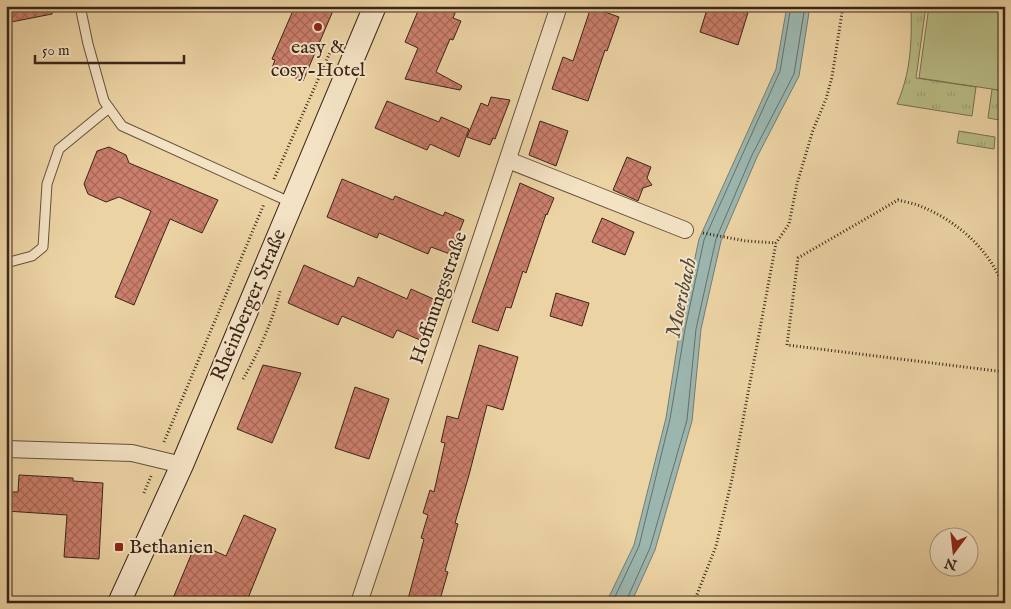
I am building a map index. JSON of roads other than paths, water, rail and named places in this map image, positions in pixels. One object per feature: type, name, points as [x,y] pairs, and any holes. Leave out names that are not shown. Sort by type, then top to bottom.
[{"type":"main road","name":"Rheinberger Straße","points":[[120,603],[182,465],[375,6]]},
{"type":"street","name":"Hoffnungsstraße","points":[[359,603],[559,6]]},
{"type":"street","points":[[508,160],[685,230]]},
{"type":"street","points":[[6,449],[132,453],[182,465]]},
{"type":"lane","points":[[80,6],[88,44],[104,101],[122,126],[292,203]]},
{"type":"lane","points":[[6,263],[32,256],[43,247],[47,184],[59,149],[109,108]]},
{"type":"water","name":"Moersbach","points":[[787,6],[810,6],[799,76],[757,157],[721,241],[701,329],[692,421],[655,550],[631,603],[606,603],[634,545],[666,418],[680,328],[699,239],[776,69]]},
{"type":"place","name":"easy & cosy-Hotel","points":[[318,27]]},
{"type":"place","name":"Bethanien","points":[[119,547]]}]
